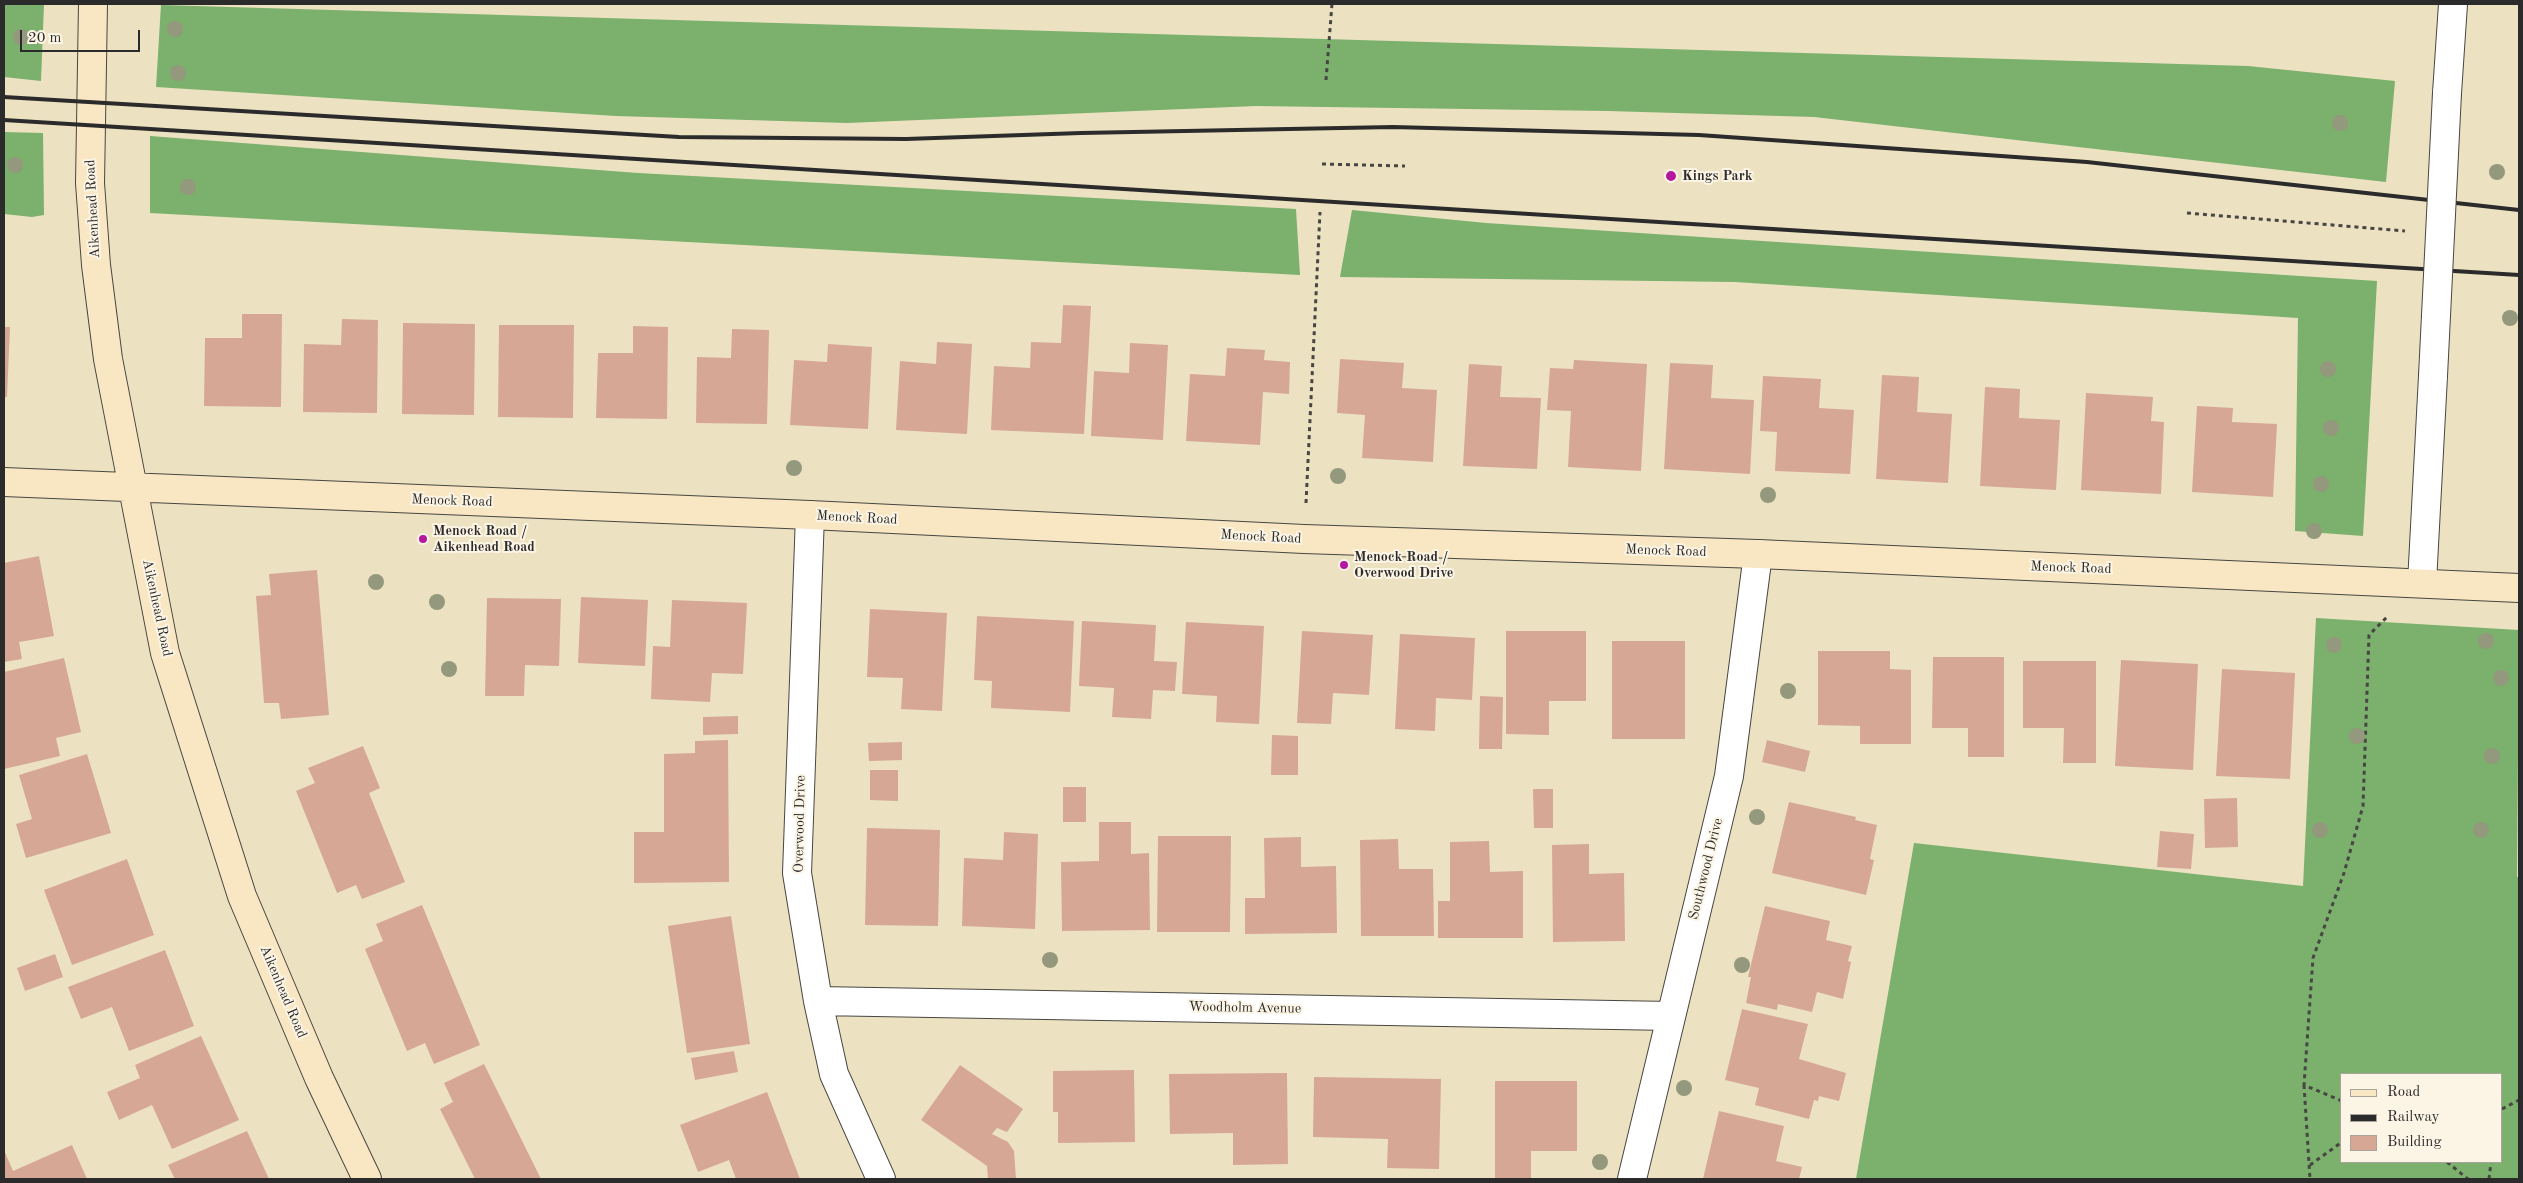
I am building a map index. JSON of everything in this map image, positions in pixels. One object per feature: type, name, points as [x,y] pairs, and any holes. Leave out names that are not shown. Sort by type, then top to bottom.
[{"type":"street","name":"Aikenhead Road","points":[[93,4],[90,183],[96,265],[108,358],[165,653],[242,896],[319,1078],[367,1179]]},
{"type":"street","points":[[2422,583],[2447,93],[2454,4]]},
{"type":"street","name":"Menock Road","points":[[4,482],[810,515],[1304,539],[1758,554],[2519,588]]},
{"type":"street","name":"Overwood Drive","points":[[810,515],[797,873],[818,1001],[834,1074],[881,1179]]},
{"type":"street","name":"Southwood Drive","points":[[1632,1179],[1729,776],[1758,554]]},
{"type":"street","name":"Woodholm Avenue","points":[[818,1001],[1670,1016]]},
{"type":"path","points":[[1326,80],[1332,4]]},
{"type":"path","points":[[1322,164],[1404,166]]},
{"type":"path","points":[[1304,539],[1320,212]]},
{"type":"path","points":[[2187,213],[2441,234]]},
{"type":"path","points":[[2310,1179],[2304,1085],[2313,958],[2344,873],[2363,806],[2369,635],[2422,583]]},
{"type":"path","points":[[2304,1085],[2340,1100]]},
{"type":"path","points":[[2503,1108],[2519,1100]]},
{"type":"path","points":[[2309,1165],[2340,1143]]},
{"type":"path","points":[[2448,1163],[2468,1179]]},
{"type":"path","points":[[2489,1179],[2491,1163]]},
{"type":"green space","points":[[4,4],[44,4],[41,81],[4,77]]},
{"type":"green space","points":[[161,5],[2248,66],[2395,81],[2386,182],[1814,117],[1608,111],[1256,106],[847,123],[616,116],[156,87]]},
{"type":"green space","points":[[4,132],[43,133],[44,215],[32,217],[4,214]]},
{"type":"green space","points":[[150,136],[638,173],[1296,209],[1300,275],[150,213]]},
{"type":"green space","points":[[1352,210],[1486,223],[2377,281],[2363,536],[2295,531],[2298,318],[1735,282],[1340,277]]},
{"type":"green space","points":[[2316,618],[2519,630],[2517,877],[2519,877],[2519,1179],[1856,1179],[1914,843],[2303,886]]},
{"type":"building","points":[[1063,305],[1091,306],[1084,434],[991,430],[994,366],[1030,368],[1031,342],[1061,343]]},
{"type":"building","points":[[242,314],[282,314],[281,407],[204,406],[205,338],[242,338]]},
{"type":"building","points":[[342,319],[378,320],[377,413],[303,412],[304,344],[341,345]]},
{"type":"building","points":[[403,323],[475,324],[474,415],[402,414]]},
{"type":"building","points":[[499,325],[574,325],[573,418],[498,417]]},
{"type":"building","points":[[633,326],[668,327],[667,419],[596,418],[598,353],[633,353]]},
{"type":"building","points":[[4,327],[10,327],[7,397],[4,397]]},
{"type":"building","points":[[732,329],[769,330],[767,424],[696,423],[697,357],[731,358]]},
{"type":"building","points":[[937,342],[972,344],[967,434],[896,430],[900,361],[936,364]]},
{"type":"building","points":[[1130,343],[1168,345],[1163,440],[1091,436],[1094,371],[1129,373]]},
{"type":"building","points":[[828,344],[872,347],[868,429],[790,425],[794,360],[827,362]]},
{"type":"building","points":[[1227,348],[1265,350],[1264,360],[1290,362],[1289,394],[1263,392],[1260,445],[1186,441],[1190,374],[1225,376]]},
{"type":"building","points":[[1340,359],[1404,363],[1402,388],[1437,390],[1433,462],[1362,458],[1365,415],[1337,413]]},
{"type":"building","points":[[1574,360],[1647,364],[1641,471],[1568,467],[1571,411],[1547,410],[1550,368],[1573,369]]},
{"type":"building","points":[[1670,363],[1713,365],[1711,398],[1754,400],[1750,474],[1664,469]]},
{"type":"building","points":[[1469,364],[1502,366],[1500,397],[1541,398],[1537,469],[1463,466]]},
{"type":"building","points":[[1882,375],[1919,377],[1917,412],[1952,414],[1948,483],[1876,479]]},
{"type":"building","points":[[1763,376],[1821,379],[1819,408],[1854,410],[1850,474],[1775,471],[1777,432],[1760,431]]},
{"type":"building","points":[[1985,387],[2020,389],[2019,418],[2060,420],[2056,490],[1980,486]]},
{"type":"building","points":[[2086,393],[2153,397],[2151,421],[2164,422],[2161,494],[2081,490]]},
{"type":"building","points":[[2197,406],[2233,408],[2232,422],[2277,424],[2273,497],[2192,492]]},
{"type":"building","points":[[39,556],[54,636],[19,642],[22,659],[4,662],[4,563]]},
{"type":"building","points":[[317,570],[329,715],[281,719],[279,703],[264,703],[256,596],[271,595],[269,574]]},
{"type":"building","points":[[581,597],[648,600],[645,666],[578,663]]},
{"type":"building","points":[[487,598],[561,599],[559,666],[525,665],[524,696],[485,696]]},
{"type":"building","points":[[672,600],[747,603],[743,674],[712,673],[710,702],[651,699],[653,646],[670,647]]},
{"type":"building","points":[[870,609],[947,613],[942,711],[901,709],[903,678],[867,677]]},
{"type":"building","points":[[977,616],[1074,621],[1070,712],[991,708],[992,681],[974,680]]},
{"type":"building","points":[[1082,621],[1156,625],[1154,661],[1177,662],[1175,691],[1153,690],[1151,719],[1112,717],[1114,688],[1079,686]]},
{"type":"building","points":[[1186,622],[1264,626],[1259,724],[1216,722],[1217,696],[1182,694]]},
{"type":"building","points":[[1302,631],[1373,635],[1369,695],[1333,693],[1331,724],[1297,723]]},
{"type":"building","points":[[1506,631],[1586,631],[1586,701],[1549,701],[1549,735],[1506,734]]},
{"type":"building","points":[[1400,634],[1475,638],[1472,700],[1436,698],[1435,731],[1395,729]]},
{"type":"building","points":[[1612,641],[1685,641],[1685,739],[1612,739]]},
{"type":"building","points":[[1818,651],[1890,651],[1890,669],[1911,670],[1911,744],[1860,744],[1860,726],[1818,725]]},
{"type":"building","points":[[1933,657],[2004,657],[2004,757],[1968,757],[1968,728],[1932,728]]},
{"type":"building","points":[[64,658],[81,732],[56,738],[60,756],[4,769],[4,672]]},
{"type":"building","points":[[2121,660],[2198,664],[2193,770],[2115,766]]},
{"type":"building","points":[[2023,661],[2096,661],[2096,763],[2063,763],[2064,728],[2023,728]]},
{"type":"building","points":[[2222,669],[2295,673],[2290,779],[2216,776]]},
{"type":"building","points":[[1480,696],[1503,697],[1502,749],[1479,749]]},
{"type":"building","points":[[738,716],[738,734],[703,735],[703,717]]},
{"type":"building","points":[[1272,735],[1298,736],[1298,775],[1271,775]]},
{"type":"building","points":[[728,740],[729,882],[634,883],[634,832],[664,832],[664,754],[695,753],[695,741]]},
{"type":"building","points":[[1767,740],[1810,751],[1805,772],[1762,762]]},
{"type":"building","points":[[902,742],[902,760],[869,761],[868,743]]},
{"type":"building","points":[[363,746],[380,788],[369,793],[405,882],[362,899],[356,885],[337,893],[296,791],[315,783],[308,768]]},
{"type":"building","points":[[87,754],[111,833],[26,858],[16,824],[32,819],[19,775]]},
{"type":"building","points":[[870,770],[898,770],[898,801],[870,800]]},
{"type":"building","points":[[1063,787],[1086,787],[1086,822],[1063,822]]},
{"type":"building","points":[[1533,789],[1553,789],[1553,828],[1534,828]]},
{"type":"building","points":[[2237,798],[2238,847],[2205,848],[2204,799]]},
{"type":"building","points":[[1789,802],[1856,817],[1855,820],[1877,825],[1870,859],[1874,860],[1866,895],[1772,873]]},
{"type":"building","points":[[1099,822],[1131,822],[1131,854],[1149,853],[1150,930],[1062,931],[1061,862],[1099,861]]},
{"type":"building","points":[[867,828],[940,830],[938,926],[865,925]]},
{"type":"building","points":[[2160,831],[2194,834],[2191,869],[2157,867]]},
{"type":"building","points":[[1004,832],[1038,834],[1035,929],[962,926],[964,858],[1003,860]]},
{"type":"building","points":[[1158,836],[1231,836],[1230,932],[1157,932]]},
{"type":"building","points":[[1301,837],[1301,867],[1336,866],[1337,933],[1245,934],[1245,898],[1265,898],[1264,838]]},
{"type":"building","points":[[1398,839],[1399,869],[1433,869],[1434,936],[1361,936],[1360,840]]},
{"type":"building","points":[[1489,841],[1490,872],[1523,871],[1523,938],[1438,938],[1438,901],[1450,901],[1450,842]]},
{"type":"building","points":[[1589,844],[1589,874],[1624,873],[1625,941],[1553,942],[1552,845]]},
{"type":"building","points":[[127,859],[154,935],[72,965],[44,890]]},
{"type":"building","points":[[422,905],[480,1045],[434,1064],[425,1043],[407,1051],[365,949],[383,941],[376,924]]},
{"type":"building","points":[[1765,906],[1830,921],[1826,940],[1852,946],[1848,961],[1851,962],[1843,999],[1817,992],[1812,1012],[1778,1004],[1777,1010],[1746,1003],[1751,977],[1748,977]]},
{"type":"building","points":[[731,916],[750,1044],[687,1053],[668,926]]},
{"type":"building","points":[[165,950],[194,1026],[129,1051],[112,1007],[81,1019],[68,987]]},
{"type":"building","points":[[55,954],[63,977],[25,991],[17,968]]},
{"type":"building","points":[[1742,1009],[1808,1024],[1799,1059],[1846,1073],[1839,1101],[1819,1096],[1818,1101],[1814,1100],[1809,1119],[1755,1105],[1759,1088],[1725,1080]]},
{"type":"building","points":[[201,1036],[239,1120],[172,1149],[152,1105],[119,1120],[107,1092],[140,1078],[135,1065]]},
{"type":"building","points":[[734,1051],[738,1072],[695,1080],[691,1058]]},
{"type":"building","points":[[484,1064],[541,1179],[475,1179],[440,1109],[453,1102],[444,1083]]},
{"type":"building","points":[[960,1065],[1023,1109],[1007,1132],[997,1128],[992,1134],[1008,1142],[1014,1151],[1016,1179],[988,1179],[987,1166],[921,1120]]},
{"type":"building","points":[[1134,1070],[1135,1142],[1058,1143],[1058,1112],[1053,1112],[1053,1071]]},
{"type":"building","points":[[1287,1073],[1288,1164],[1233,1165],[1233,1133],[1170,1134],[1169,1074]]},
{"type":"building","points":[[1314,1077],[1441,1079],[1439,1169],[1387,1168],[1388,1139],[1313,1137]]},
{"type":"building","points":[[1495,1081],[1577,1081],[1577,1151],[1531,1151],[1531,1179],[1495,1179]]},
{"type":"building","points":[[767,1092],[800,1179],[736,1179],[729,1160],[698,1172],[680,1125]]},
{"type":"building","points":[[1719,1111],[1784,1126],[1776,1161],[1802,1167],[1799,1179],[1703,1179]]},
{"type":"building","points":[[247,1131],[269,1179],[175,1179],[168,1165]]},
{"type":"building","points":[[72,1145],[87,1179],[4,1179],[4,1150],[13,1171]]},
{"type":"railway","points":[[4,97],[679,137],[906,139],[1081,133],[1393,127],[1699,135],[2087,162],[2519,210]]},
{"type":"railway","points":[[4,120],[2519,275]]},
{"type":"place","name":"Kings Park","points":[[1671,176]]},
{"type":"place","name":"Menock Road / Aikenhead Road","points":[[423,539]]},
{"type":"place","name":"Menock Road / Overwood Drive","points":[[1344,565]]}]
